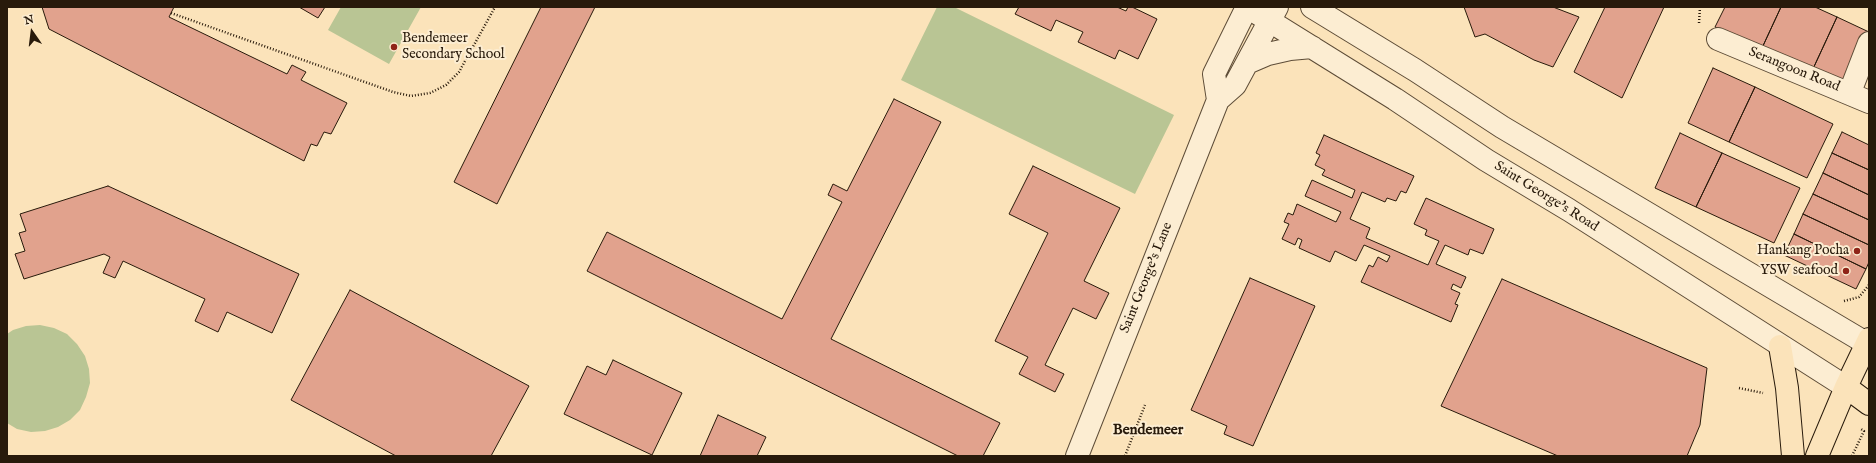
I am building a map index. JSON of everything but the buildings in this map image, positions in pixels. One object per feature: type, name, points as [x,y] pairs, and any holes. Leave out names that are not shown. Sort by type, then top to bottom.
[{"type":"main road","points":[[1817,456],[1846,387],[1868,341]]},
{"type":"main road","points":[[1780,346],[1787,388],[1794,456]]},
{"type":"main road","points":[[1846,387],[1869,404]]},
{"type":"street","points":[[1218,100],[1214,74],[1247,7]]},
{"type":"street","name":"Saint George's Road","points":[[1247,7],[1273,14],[1312,48],[1395,99],[1486,160],[1569,210],[1846,387]]},
{"type":"street","points":[[1312,7],[1415,70],[1502,127],[1868,341]]},
{"type":"street","name":"Saint George's Lane","points":[[1077,456],[1218,100],[1235,85],[1273,14]]},
{"type":"street","name":"Serangoon Road","points":[[1718,39],[1850,92],[1869,102]]},
{"type":"street","points":[[1850,92],[1869,43]]},
{"type":"street","points":[[1247,63],[1268,54],[1290,49],[1312,48]]},
{"type":"path","points":[[171,13],[393,92],[411,96],[430,93],[446,85],[458,72],[495,7]]},
{"type":"path","points":[[1838,302],[1859,297],[1869,285]]},
{"type":"path","points":[[1739,388],[1762,393]]},
{"type":"path","points":[[1125,456],[1145,405]]},
{"type":"path","points":[[1852,456],[1864,431]]},
{"type":"green space","points":[[341,7],[421,7],[389,64],[328,30]]},
{"type":"green space","points":[[937,7],[954,7],[1174,115],[1135,194],[901,80]]},
{"type":"green space","points":[[40,325],[54,328],[67,334],[77,344],[85,356],[89,369],[90,383],[80,410],[70,420],[58,427],[45,431],[31,432],[17,429],[7,423],[7,334],[13,330],[26,326]]},
{"type":"place","name":"Bendemeer Secondary School","points":[[394,47]]},
{"type":"place","name":"Hankang Pocha","points":[[1857,251]]},
{"type":"place","name":"YSW seafood","points":[[1846,271]]},
{"type":"district","name":"Bendemeer","points":[[1148,431]]}]
